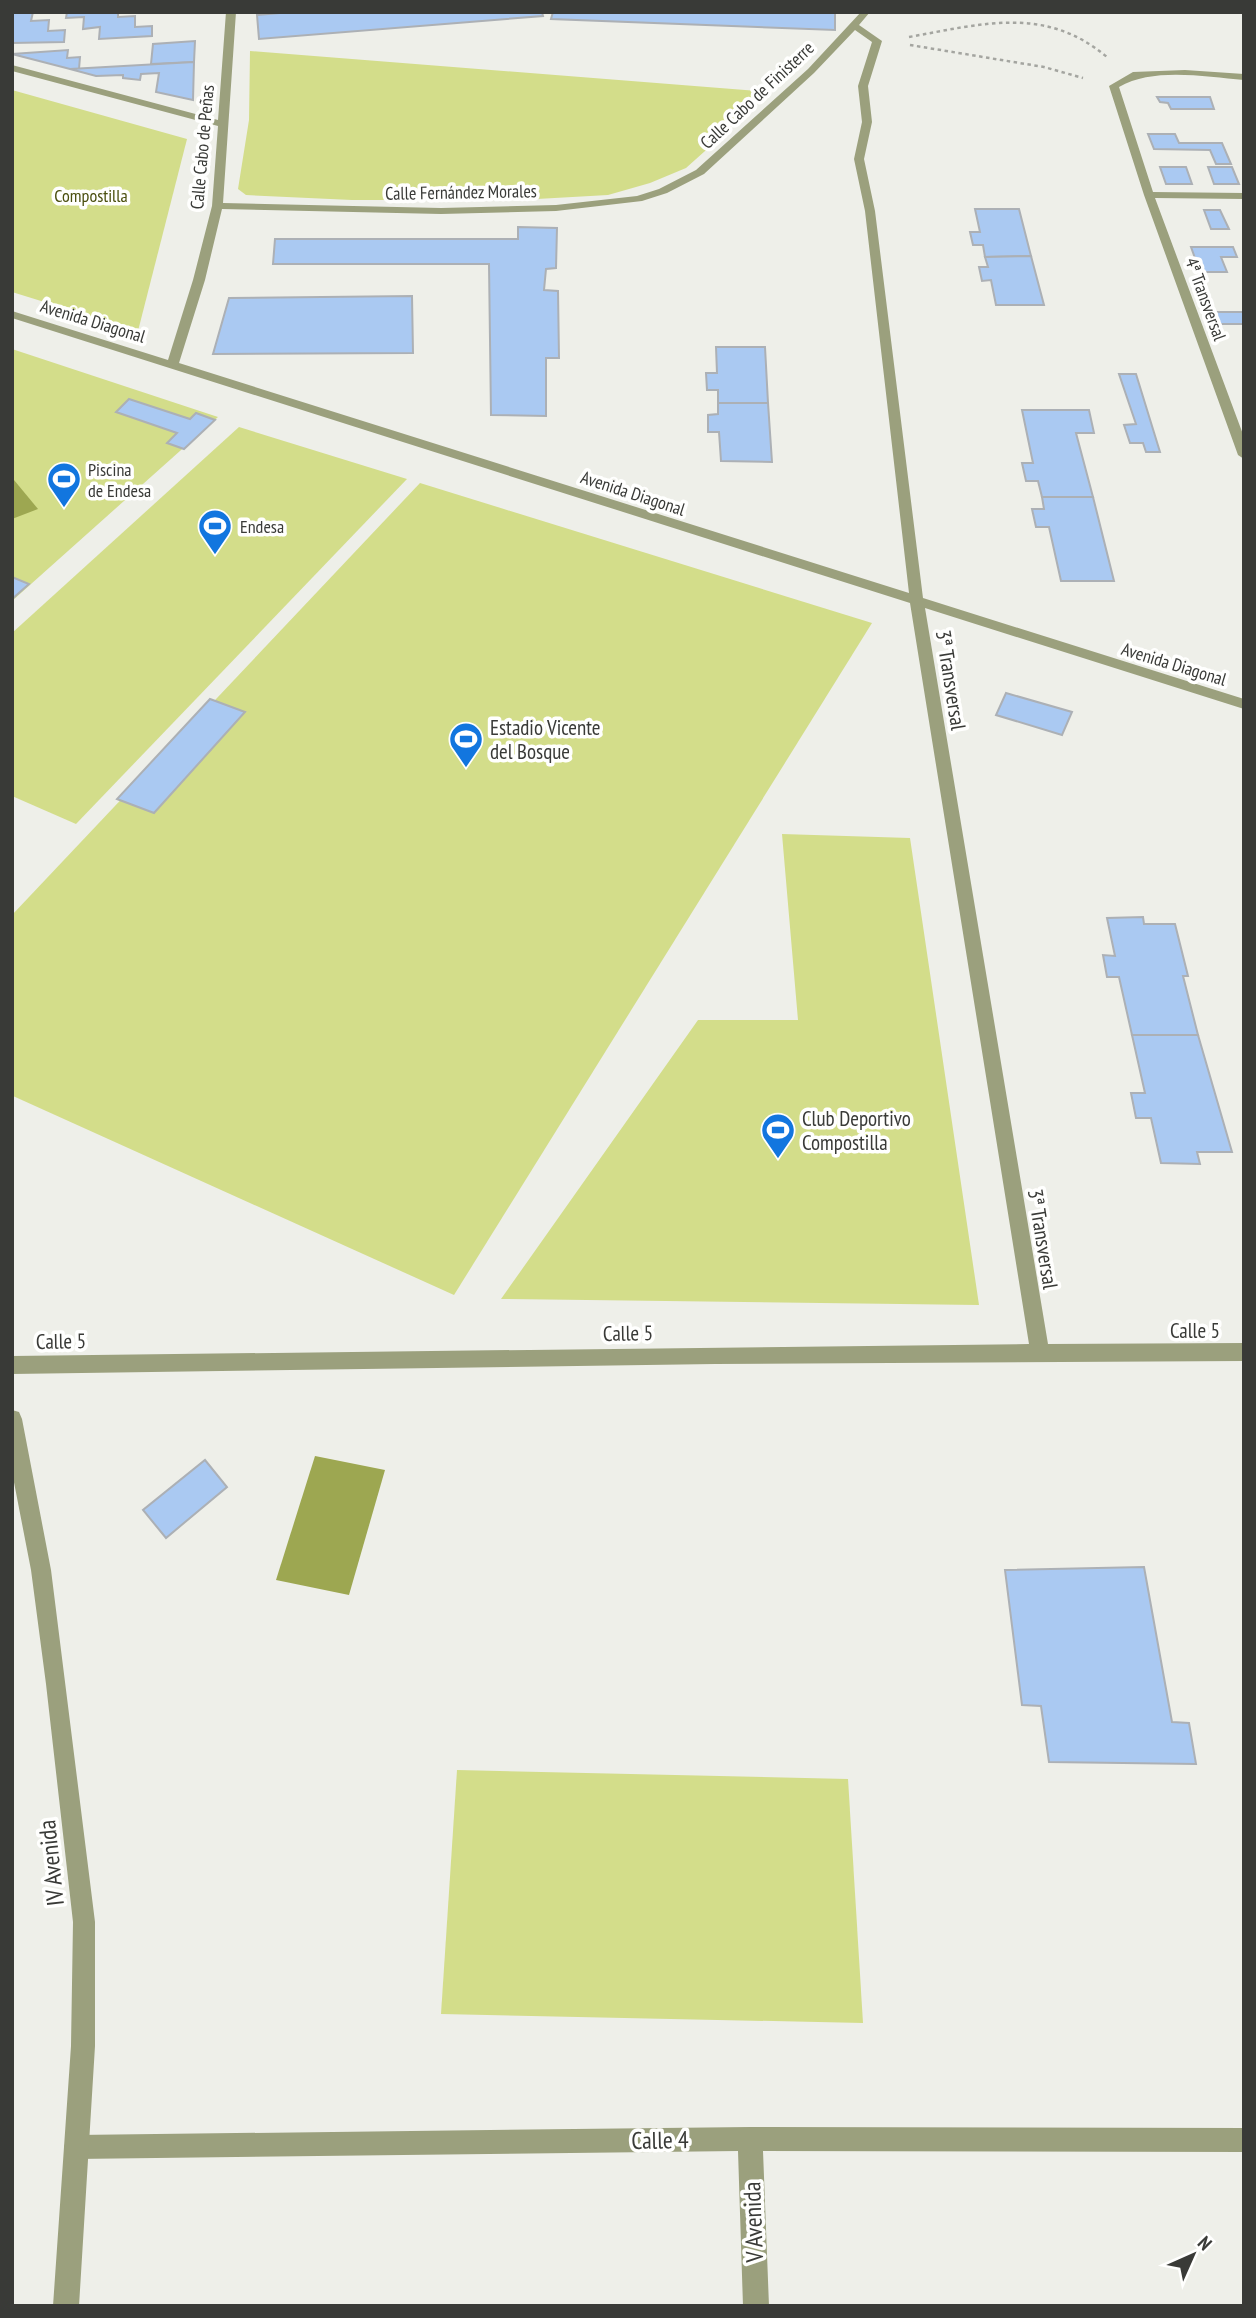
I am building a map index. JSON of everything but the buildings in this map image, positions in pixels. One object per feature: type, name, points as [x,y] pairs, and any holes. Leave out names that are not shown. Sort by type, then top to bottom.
[{"type":"street","name":"Calle Cabo de Peñas","points":[[173,363],[187,309],[199,280],[217,206],[231,12]]},
{"type":"street","name":"Calle Cabo de Finisterre","points":[[700,172],[811,71],[866,12]]},
{"type":"street","points":[[854,25],[875,38]]},
{"type":"street","name":"3ª Transversal","points":[[875,38],[863,86],[867,122],[859,159],[870,211],[917,602],[1040,1353]]},
{"type":"street","points":[[12,68],[223,124]]},
{"type":"street","points":[[1120,83],[1133,75],[1185,73],[1244,77]]},
{"type":"street","name":"4ª Transversal","points":[[1120,83],[1149,195],[1243,448]]},
{"type":"street","name":"Calle Fernández Morales","points":[[217,206],[441,211],[583,206],[638,199],[663,191],[700,172]]},
{"type":"street","points":[[1149,195],[1244,196]]},
{"type":"street","name":"Avenida Diagonal","points":[[12,314],[1244,704]]},
{"type":"street","name":"Calle 5","points":[[12,1365],[1244,1352]]},
{"type":"street","name":"IV Avenida","points":[[12,1419],[43,1582],[84,1922],[83,2046],[66,2306]]},
{"type":"street","name":"Calle 4","points":[[76,2147],[750,2138],[1244,2140]]},
{"type":"street","name":"V Avenida","points":[[750,2138],[756,2306]]},
{"type":"path","points":[[875,38],[903,38],[981,26],[1035,23],[1057,27],[1080,36],[1104,54],[1120,83]]},
{"type":"path","points":[[875,38],[1120,83]]},
{"type":"green space","points":[[250,51],[771,92],[686,168],[650,183],[608,195],[519,200],[352,200],[246,195],[238,189],[249,120]]},
{"type":"green space","name":"Compostilla","points":[[12,90],[187,139],[138,331],[12,292]]},
{"type":"green space","name":"Piscina de Endesa","points":[[12,349],[218,417],[12,601]]},
{"type":"green space","name":"Endesa","points":[[239,427],[407,479],[76,824],[12,796],[12,633]]},
{"type":"green space","name":"Estadio Vicente del Bosque","points":[[420,483],[872,623],[454,1295],[13,1096],[12,915]]},
{"type":"green space","name":"Club Deportivo Compostilla","points":[[782,834],[910,838],[979,1305],[501,1299],[698,1020],[798,1020]]},
{"type":"green space","points":[[457,1770],[848,1779],[863,2023],[441,2014]]},
{"type":"shaded area","points":[[14,480],[38,509],[12,519],[12,481]]},
{"type":"shaded area","points":[[315,1456],[385,1470],[349,1595],[276,1580]]},
{"type":"place","name":"Piscina de Endesa","points":[[64,509]]},
{"type":"place","name":"Endesa","points":[[215,556]]},
{"type":"place","name":"Estadio Vicente del Bosque","points":[[466,769]]},
{"type":"place","name":"Club Deportivo Compostilla","points":[[778,1160]]}]
